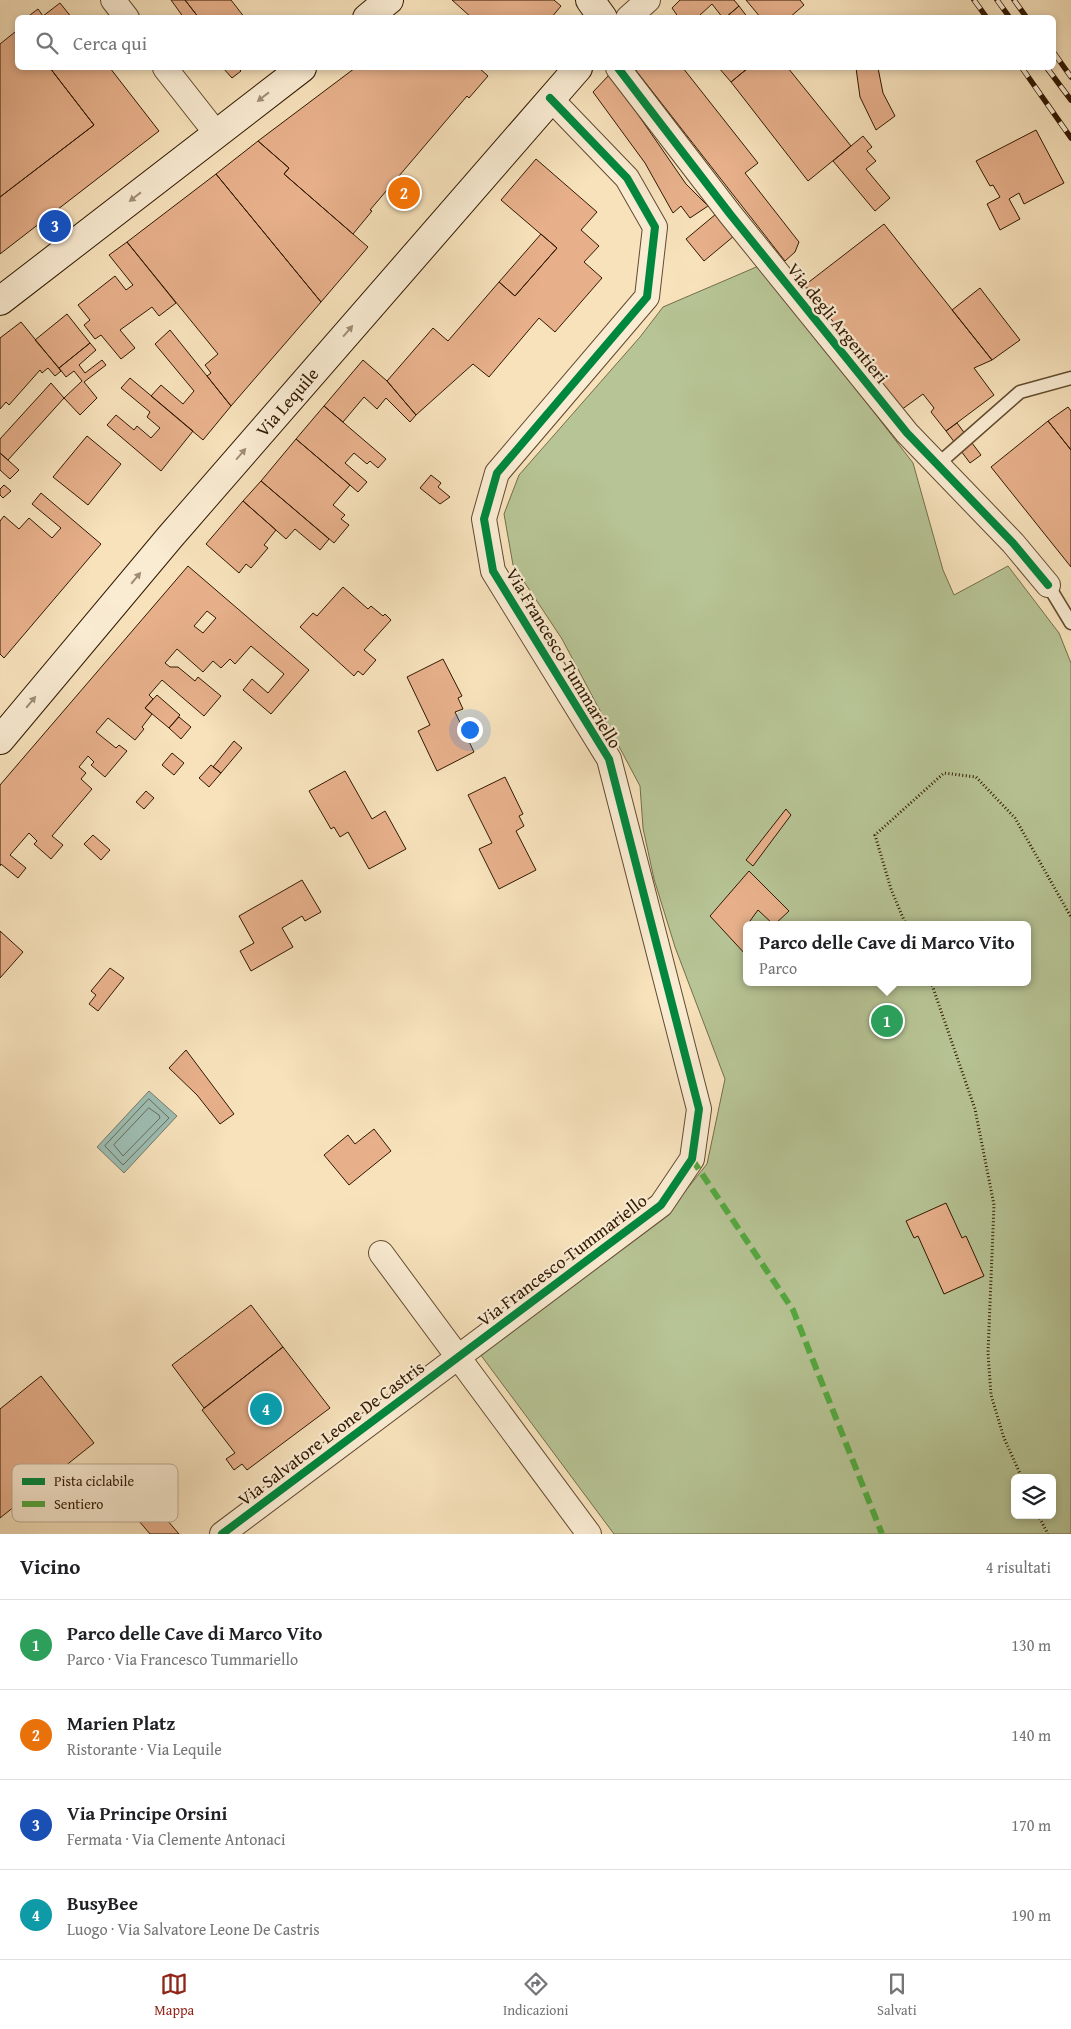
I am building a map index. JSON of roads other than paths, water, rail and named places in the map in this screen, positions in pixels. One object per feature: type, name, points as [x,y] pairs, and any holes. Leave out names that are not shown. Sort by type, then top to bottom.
[{"type":"main road","points":[[590,0],[601,15]]},
{"type":"main road","points":[[0,300],[299,70]]},
{"type":"main road","name":"Via Lequile","points":[[0,740],[170,537],[576,70]]},
{"type":"street","points":[[113,0],[124,15]]},
{"type":"street","points":[[631,15],[648,0]]},
{"type":"street","points":[[167,70],[216,133]]},
{"type":"street","name":"Via degli Argentieri","points":[[620,70],[754,244],[907,433],[1013,543],[1048,585]]},
{"type":"street","name":"Via Francesco Tummariello","points":[[458,1356],[661,1205],[692,1159],[699,1108],[609,760],[493,571],[484,519],[497,473],[647,296],[655,227],[627,178],[550,98]]},
{"type":"street","points":[[381,1253],[589,1534]]},
{"type":"street","name":"Via Salvatore Leone De Castris","points":[[222,1534],[458,1356]]},
{"type":"lane","points":[[937,464],[1020,392],[1071,378]]},
{"type":"lane","points":[[1048,585],[1071,622]]},
{"type":"water","points":[[149,1091],[177,1116],[124,1173],[97,1147]]},
{"type":"railway","points":[[974,0],[985,15]]},
{"type":"railway","points":[[997,0],[1008,15]]},
{"type":"railway","points":[[1014,0],[1025,15]]},
{"type":"railway","points":[[1056,56],[1071,77]]},
{"type":"railway","points":[[1023,70],[1071,138]]},
{"type":"railway","points":[[1048,70],[1071,100]]},
{"type":"place","name":"Marien Platz","points":[[404,193]]},
{"type":"place","name":"Via Principe Orsini","points":[[55,226]]},
{"type":"place","name":"Parco delle Cave di Marco Vito","points":[[887,1021]]},
{"type":"place","name":"BusyBee","points":[[266,1409]]}]
